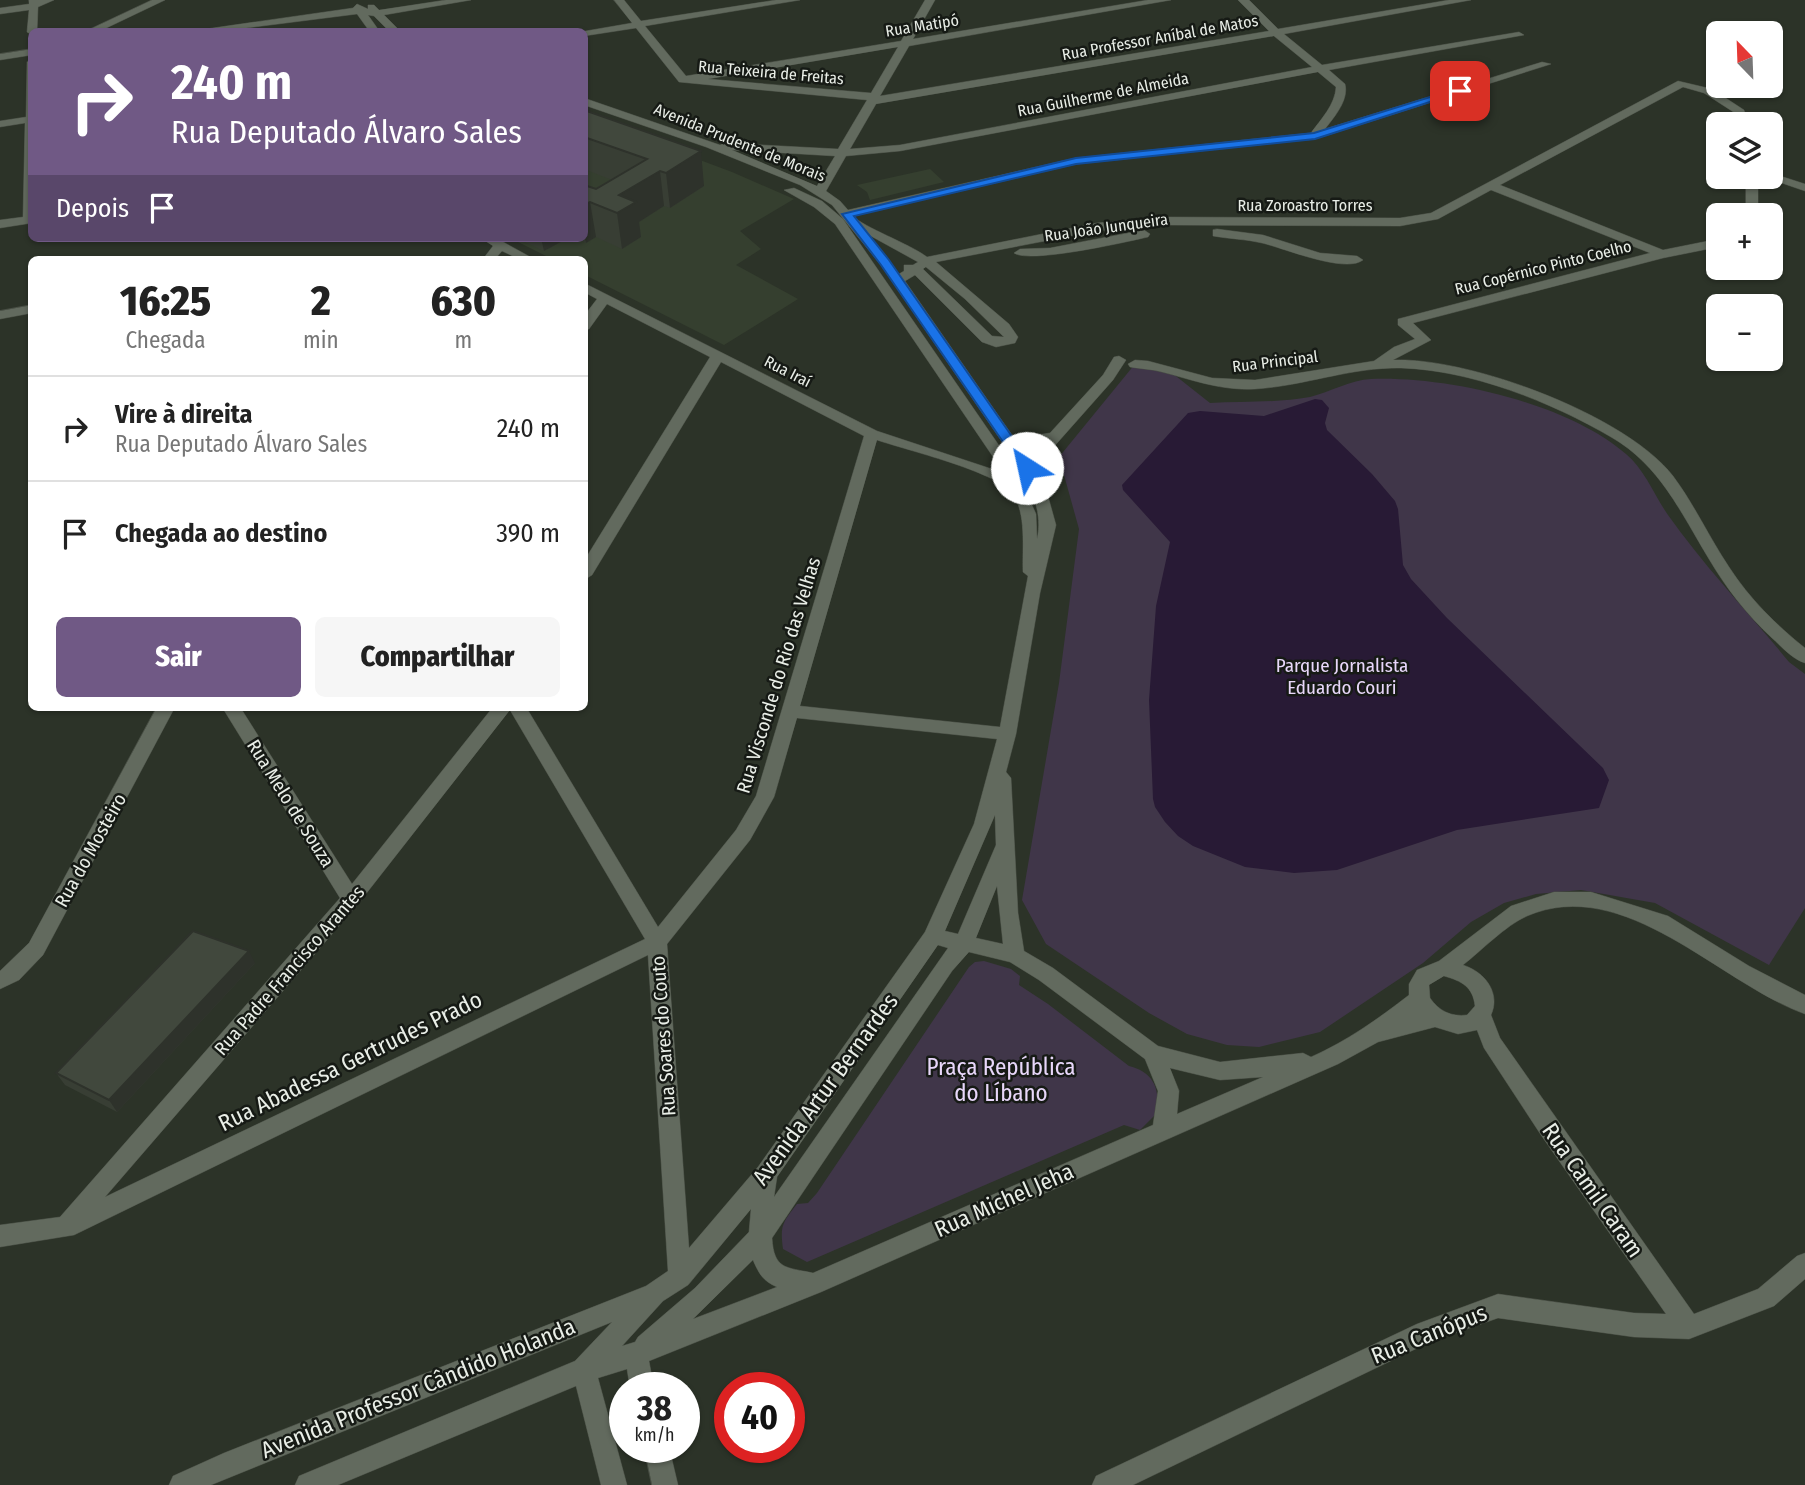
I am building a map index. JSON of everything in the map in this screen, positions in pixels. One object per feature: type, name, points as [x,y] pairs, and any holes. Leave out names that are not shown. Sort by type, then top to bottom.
[{"type":"street","points":[[0,11],[49,0]]},
{"type":"street","points":[[97,28],[143,4],[160,0]]},
{"type":"street","points":[[219,28],[335,12],[357,6],[466,0]]},
{"type":"street","name":"Rua Teixeira de Freitas","points":[[619,0],[683,80],[873,99]]},
{"type":"street","points":[[588,32],[795,0]]},
{"type":"street","points":[[820,191],[930,0]]},
{"type":"street","name":"Rua Matipó","points":[[683,80],[1166,0]]},
{"type":"street","points":[[1243,0],[1277,33],[1341,86],[1342,92],[1315,136]]},
{"type":"street","name":"Rua Professor Aníbal de Matos","points":[[873,99],[1466,0]]},
{"type":"street","points":[[32,28],[34,3]]},
{"type":"street","points":[[357,6],[372,28]]},
{"type":"street","points":[[373,6],[392,28]]},
{"type":"street","name":"Rua Guilherme de Almeida","points":[[689,149],[710,145],[842,153],[900,148],[1319,69],[1520,35]]},
{"type":"street","points":[[0,57],[28,53]]},
{"type":"street","points":[[847,214],[1076,161],[1315,136],[1546,64]]},
{"type":"street","name":"Rua Zoroastro Torres","points":[[929,260],[1097,227],[1162,221],[1400,222],[1434,216],[1625,115],[1676,85],[1689,84],[1708,91],[1740,112]]},
{"type":"street","name":"Avenida Prudente de Morais","points":[[588,103],[710,145],[820,191],[857,226],[929,260],[1004,327],[983,336],[917,270]]},
{"type":"street","name":"Avenida Prudente de Morais","points":[[588,114],[689,149],[818,204],[839,222],[859,250]]},
{"type":"street","points":[[0,124],[28,119]]},
{"type":"street","points":[[1783,180],[1805,188]]},
{"type":"street","points":[[1492,186],[1662,254]]},
{"type":"street","points":[[0,224],[28,219]]},
{"type":"street","name":"Avenida Artur Bernardes","points":[[857,226],[885,262],[1004,448],[1028,514],[1032,593]]},
{"type":"street","name":"Rua João Junqueira","points":[[982,251],[997,254],[1050,252],[1162,232],[1216,233],[1263,239],[1319,257],[1357,260]]},
{"type":"street","points":[[494,242],[522,256]]},
{"type":"street","points":[[491,256],[500,245]]},
{"type":"street","name":"Rua Copérnico Pinto Coelho","points":[[1377,365],[1399,350],[1423,340],[1403,322],[1662,254],[1706,245]]},
{"type":"street","points":[[859,250],[885,262],[917,270]]},
{"type":"street","name":"Avenida Artur Bernardes","points":[[584,1370],[655,1293],[680,1277],[766,1174],[933,936],[983,824],[1001,765],[1032,593],[1048,525],[1039,489],[1027,468],[1004,448],[859,250]]},
{"type":"street","points":[[885,262],[902,259],[915,252]]},
{"type":"street","points":[[897,281],[929,260]]},
{"type":"street","name":"Rua Iraí","points":[[588,289],[873,434],[1005,479],[1023,497]]},
{"type":"street","points":[[588,321],[605,298]]},
{"type":"street","points":[[0,314],[28,310]]},
{"type":"street","points":[[588,568],[718,355]]},
{"type":"street","name":"Rua Principal","points":[[1052,437],[1108,377],[1130,362],[1154,365],[1237,386],[1377,365]]},
{"type":"street","points":[[1377,365],[1415,365],[1485,376],[1611,430],[1656,465],[1739,591],[1764,621],[1805,657]]},
{"type":"street","name":"Rua Visconde do Rio das Velhas","points":[[657,942],[743,835],[765,797],[873,434]]},
{"type":"street","points":[[981,469],[1004,448],[1052,437]]},
{"type":"street","points":[[1027,468],[1052,437]]},
{"type":"street","points":[[981,469],[1011,473],[1039,489]]},
{"type":"street","name":"Rua do Mosteiro","points":[[0,981],[12,974],[36,949],[164,711]]},
{"type":"street","name":"Rua Melo de Souza","points":[[234,711],[351,899]]},
{"type":"street","name":"Rua Padre Francisco Arantes","points":[[66,1227],[351,899],[500,711]]},
{"type":"street","name":"Rua Soares do Couto","points":[[519,711],[657,942],[680,1277]]},
{"type":"street","points":[[791,711],[1007,734]]},
{"type":"street","name":"Avenida Artur Bernardes","points":[[636,1354],[703,1296],[761,1237],[945,965],[963,945],[1006,844],[1001,765]]},
{"type":"street","points":[[1006,844],[1008,913],[1015,955]]},
{"type":"street","points":[[1444,968],[1466,973],[1482,986],[1486,994],[1486,1011],[1475,1021],[1457,1025],[1436,1018],[1425,1009],[1419,999],[1419,981],[1425,974],[1444,968],[1483,940],[1499,924],[1527,908],[1554,900],[1591,900],[1661,922],[1742,972],[1805,1005]]},
{"type":"street","points":[[933,936],[1015,955],[1046,974],[1152,1053],[1220,1071],[1267,1068],[1331,1058]]},
{"type":"street","points":[[1466,973],[1483,940]]},
{"type":"street","name":"Rua Abadessa Gertrudes Prado","points":[[0,1237],[66,1227],[657,942]]},
{"type":"street","name":"Rua Michel Jeha","points":[[636,1354],[813,1284],[1331,1058],[1369,1037],[1419,999]]},
{"type":"street","name":"Rua Michel Jeha","points":[[1369,1037],[1436,1018]]},
{"type":"street","name":"Rua Camil Caram","points":[[1475,1021],[1689,1327]]},
{"type":"street","points":[[1152,1053],[1169,1088],[1171,1101],[1162,1131]]},
{"type":"street","points":[[766,1174],[761,1237],[765,1265],[775,1275],[813,1284]]},
{"type":"street","name":"Rua Canópus","points":[[1105,1485],[1425,1332],[1498,1306],[1634,1325],[1689,1327],[1766,1298],[1805,1264]]},
{"type":"street","name":"Avenida Professor Cândido Holanda","points":[[182,1485],[233,1462],[655,1293]]},
{"type":"street","points":[[307,1485],[584,1370],[636,1354],[639,1372]]},
{"type":"street","points":[[584,1370],[614,1485]]},
{"type":"street","points":[[660,1463],[665,1485]]},
{"type":"shaded area","points":[[588,118],[732,172],[794,199],[740,231],[761,249],[736,265],[798,299],[724,345],[588,277],[588,256],[546,256],[518,242],[588,242]]},
{"type":"shaded area","points":[[930,169],[944,182],[870,200],[867,192],[857,185]]},
{"type":"shaded area","points":[[1315,399],[1322,400],[1329,408],[1325,423],[1327,430],[1395,501],[1403,565],[1411,579],[1447,618],[1603,768],[1609,780],[1599,808],[1457,830],[1337,870],[1294,873],[1245,867],[1193,846],[1178,836],[1165,822],[1153,799],[1149,700],[1156,606],[1170,542],[1123,490],[1122,485],[1188,413],[1200,411],[1264,416]]},
{"type":"green space","name":"Parque Jornalista Eduardo Couri","points":[[1135,364],[1172,373],[1210,403],[1298,399],[1371,379],[1435,382],[1470,388],[1505,396],[1572,420],[1626,454],[1639,467],[1668,515],[1696,553],[1789,662],[1805,674],[1805,908],[1769,965],[1655,903],[1581,890],[1536,894],[1504,903],[1471,922],[1423,963],[1320,1032],[1259,1047],[1227,1045],[1187,1034],[1149,1013],[1046,944],[1022,900],[1059,683],[1079,529],[1059,457]]},
{"type":"green space","name":"Praça República do Líbano","points":[[984,961],[1011,969],[1020,976],[1019,985],[1129,1066],[1150,1077],[1156,1090],[1156,1114],[1140,1130],[1124,1125],[807,1262],[783,1249],[782,1230],[788,1216],[797,1204],[808,1203],[817,1193],[969,967],[975,962]]},
{"type":"building","points":[[588,111],[701,151],[666,173],[660,171],[619,195],[636,202],[617,213],[588,203],[588,186],[596,189],[647,159],[588,138]]},
{"type":"building","points":[[193,931],[249,951],[109,1100],[56,1073]]},
{"type":"route","points":[[1027,468],[885,262],[847,214],[1076,161],[1315,136],[1460,91]]}]
